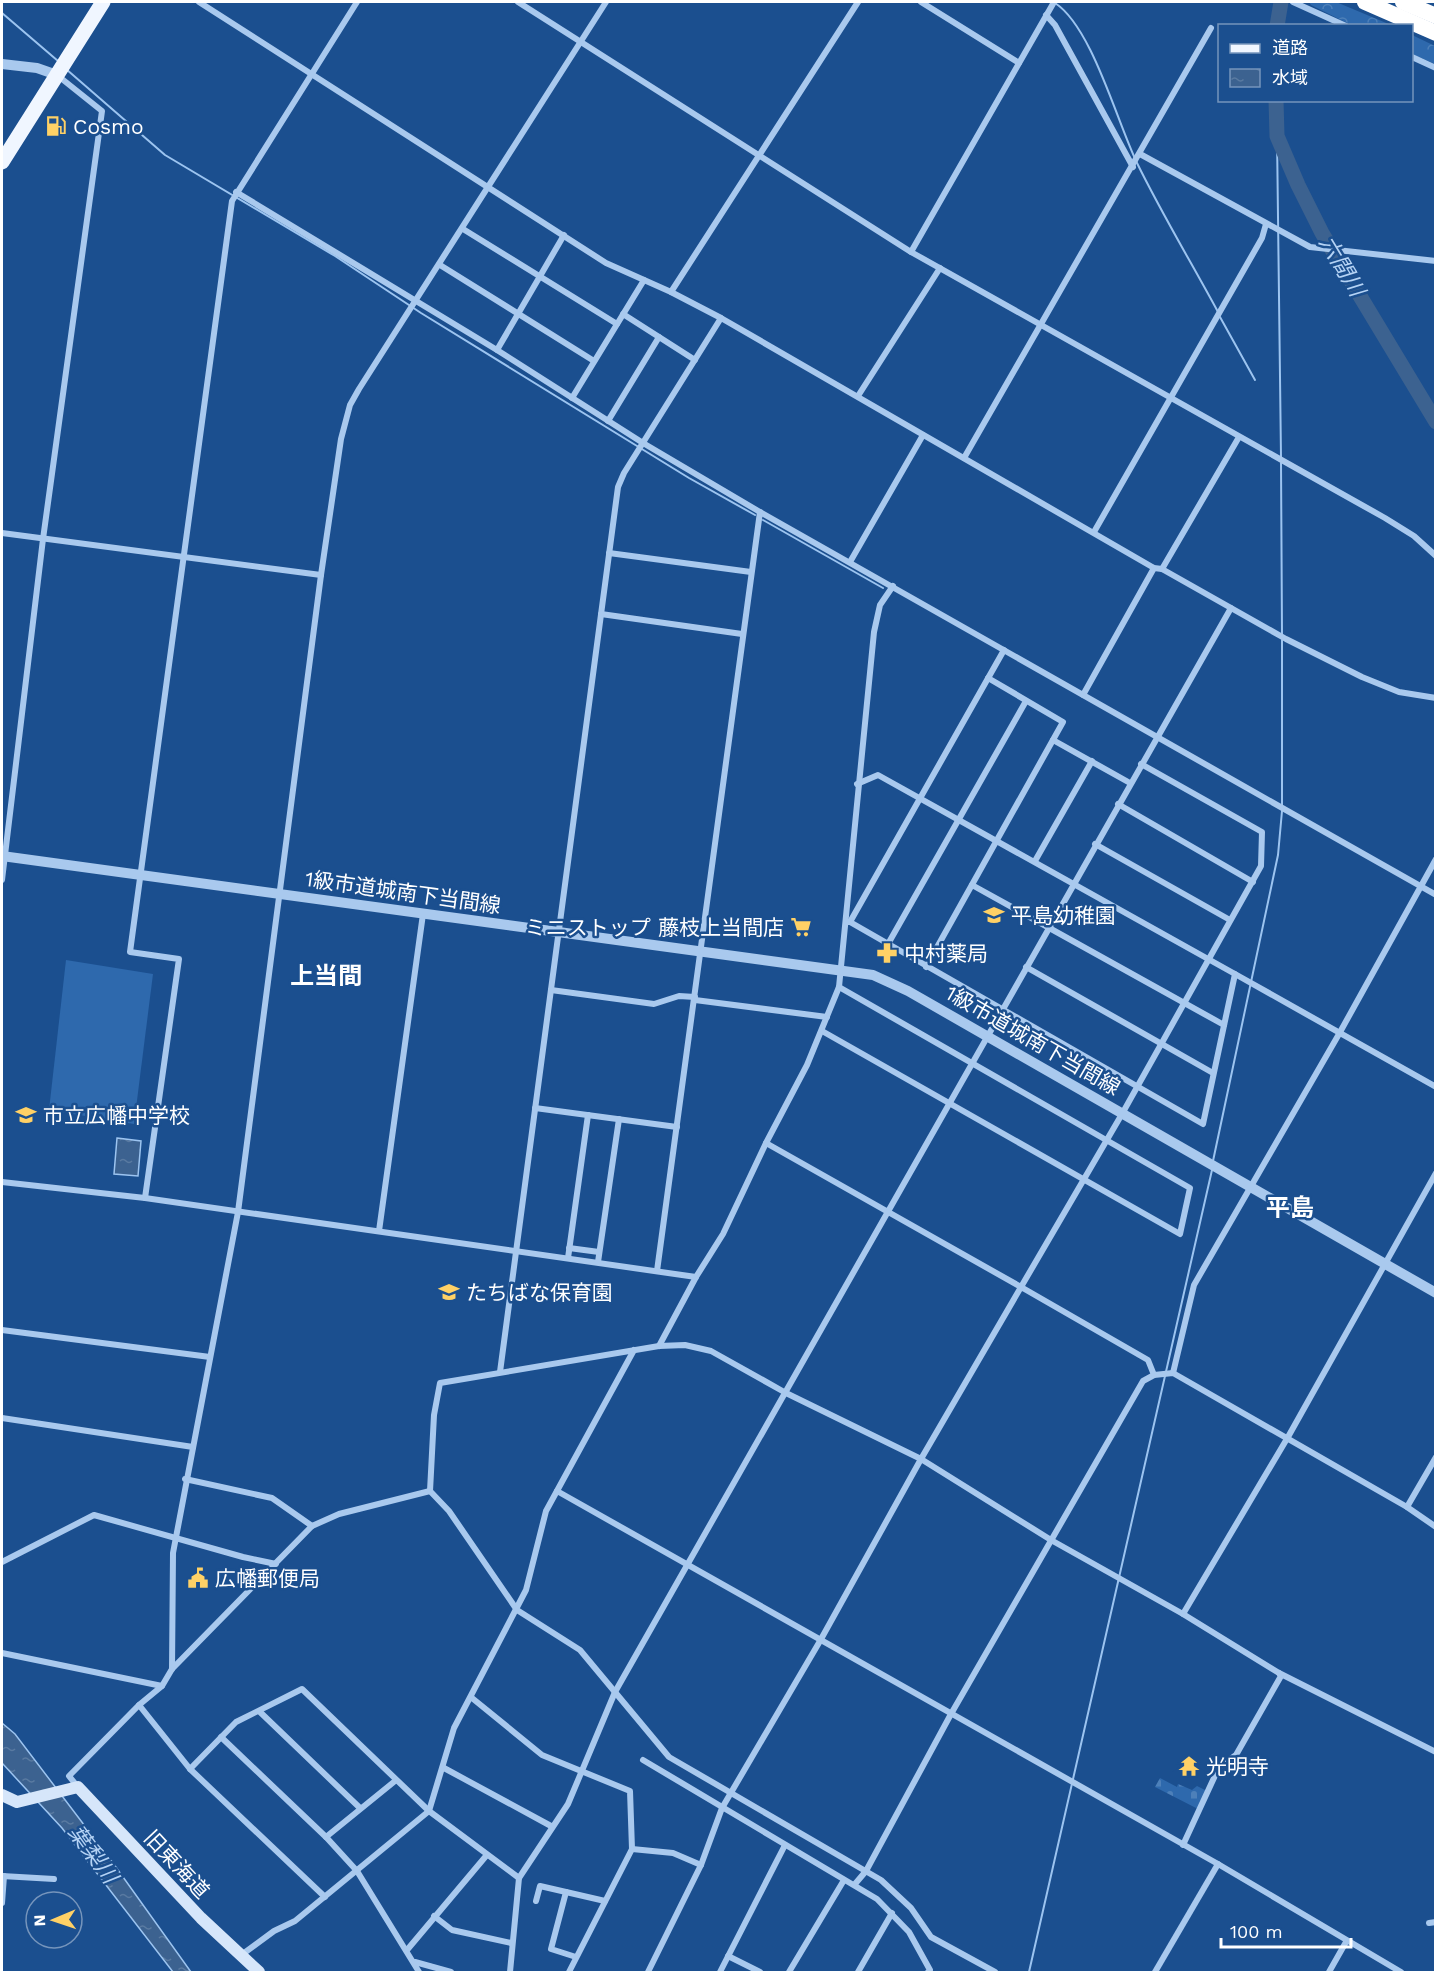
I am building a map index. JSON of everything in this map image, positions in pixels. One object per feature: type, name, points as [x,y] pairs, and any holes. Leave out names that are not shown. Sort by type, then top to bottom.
[{"type":"highway","points":[[1365,2],[1436,33]]},
{"type":"highway","points":[[1403,2],[1436,16]]},
{"type":"main road","points":[[2,162],[103,2]]},
{"type":"main road","points":[[2,1796],[12,1801],[22,1800],[72,1788]]},
{"type":"main road","name":"旧東海道","points":[[72,1788],[186,1903],[259,1972]]},
{"type":"street","points":[[199,2],[606,263],[671,292],[721,318],[1155,568],[1162,569],[1287,639],[1399,693],[1436,698]]},
{"type":"street","points":[[145,1198],[179,959],[130,952],[232,201],[357,2]]},
{"type":"street","points":[[518,2],[911,252],[1385,518],[1414,536],[1436,556]]},
{"type":"street","points":[[172,1669],[172,1565],[185,1479],[194,1447],[238,1212],[321,575],[341,439],[350,405],[606,2]]},
{"type":"street","points":[[671,292],[858,2]]},
{"type":"street","points":[[921,2],[1019,63]]},
{"type":"street","points":[[911,252],[1054,2]]},
{"type":"street","points":[[1296,3],[1342,24]]},
{"type":"street","points":[[1046,15],[1055,25],[1132,167]]},
{"type":"street","points":[[964,458],[1211,28]]},
{"type":"street","points":[[1413,57],[1436,68]]},
{"type":"street","points":[[2,64],[37,68],[57,75],[102,111],[43,538],[3,856],[2,880]]},
{"type":"street","points":[[1140,154],[1297,240],[1325,250],[1436,261]]},
{"type":"street","points":[[236,192],[497,350],[643,444],[1436,895]]},
{"type":"street","points":[[1094,532],[1268,225]]},
{"type":"street","points":[[463,229],[617,324]]},
{"type":"street","points":[[497,350],[564,235]]},
{"type":"street","points":[[440,265],[594,362]]},
{"type":"street","points":[[858,396],[940,268]]},
{"type":"street","points":[[572,398],[644,280]]},
{"type":"street","points":[[623,314],[695,360]]},
{"type":"street","points":[[500,1372],[618,488],[638,450],[721,318]]},
{"type":"street","points":[[608,421],[659,337]]},
{"type":"street","points":[[850,562],[923,435]]},
{"type":"street","points":[[1162,569],[1239,436]]},
{"type":"street","points":[[657,1271],[760,512]]},
{"type":"street","points":[[2,534],[321,575]]},
{"type":"street","points":[[609,553],[751,572]]},
{"type":"street","points":[[1083,695],[1155,568]]},
{"type":"street","points":[[659,1346],[696,1277],[723,1234],[766,1143],[807,1065],[839,987],[848,922],[857,784],[874,632],[880,605],[893,586]]},
{"type":"street","points":[[510,1972],[519,1878],[551,1826],[568,1804],[583,1773],[615,1692],[686,1564],[786,1393],[1000,1010],[1232,608]]},
{"type":"street","points":[[601,614],[742,634]]},
{"type":"street","points":[[848,922],[1004,650]]},
{"type":"street","points":[[926,966],[1063,722],[988,678]]},
{"type":"street","points":[[888,945],[1026,701]]},
{"type":"street","points":[[1053,740],[1130,783]]},
{"type":"street","points":[[1035,861],[1092,761]]},
{"type":"street","points":[[648,1972],[701,1865],[722,1808],[730,1793],[820,1641],[921,1459],[1085,1179],[1261,866],[1262,832],[1141,764]]},
{"type":"street","points":[[857,784],[878,775],[1074,882],[1436,1087]]},
{"type":"street","points":[[1118,804],[1253,882]]},
{"type":"street","points":[[1095,844],[1230,920]]},
{"type":"street","name":"1級市道城南下当間線","points":[[3,856],[841,969],[889,981],[1436,1293]]},
{"type":"street","points":[[1173,1373],[1194,1285],[1339,1034],[1436,859]]},
{"type":"street","points":[[972,885],[1224,1025]]},
{"type":"street","points":[[379,1232],[423,914]]},
{"type":"street","points":[[848,922],[1203,1124],[1235,974]]},
{"type":"street","points":[[1026,967],[1214,1073]]},
{"type":"street","points":[[822,1031],[1179,1234],[1190,1188],[839,987]]},
{"type":"street","points":[[551,990],[654,1004],[679,996],[827,1017]]},
{"type":"street","points":[[535,1108],[677,1127]]},
{"type":"street","points":[[568,1258],[588,1115]]},
{"type":"street","points":[[598,1262],[619,1119]]},
{"type":"street","points":[[766,1143],[1148,1360],[1154,1375]]},
{"type":"street","points":[[1183,1614],[1288,1437],[1383,1263],[1436,1173]]},
{"type":"street","points":[[2,1182],[145,1198],[696,1277]]},
{"type":"street","points":[[569,1248],[599,1252]]},
{"type":"street","points":[[2,1330],[210,1357]]},
{"type":"street","points":[[995,1972],[931,1937],[899,1895],[866,1871],[669,1758],[580,1650],[517,1610],[449,1511],[430,1491],[434,1415],[440,1383],[659,1346],[685,1345],[711,1351],[786,1393],[921,1459],[1051,1539],[1183,1614],[1279,1673],[1436,1752]]},
{"type":"street","points":[[240,1956],[274,1931],[295,1921],[429,1811],[444,1768],[454,1728],[472,1698],[526,1590],[546,1511],[634,1350]]},
{"type":"street","points":[[855,1884],[866,1871],[951,1714],[1143,1381],[1154,1375],[1173,1373],[1288,1437],[1407,1507],[1436,1527]]},
{"type":"street","points":[[2,1418],[194,1447]]},
{"type":"street","points":[[1407,1507],[1436,1457]]},
{"type":"street","points":[[185,1479],[272,1498],[312,1526]]},
{"type":"street","points":[[72,1788],[69,1776],[139,1705],[162,1686],[172,1669],[312,1526],[339,1514],[430,1491]]},
{"type":"street","points":[[557,1491],[1079,1788],[1218,1864],[1346,1942],[1401,1972]]},
{"type":"street","points":[[2,1562],[94,1515],[243,1557],[276,1564]]},
{"type":"street","points":[[2,1653],[162,1686]]},
{"type":"street","points":[[1183,1845],[1219,1767],[1236,1755],[1281,1676],[1279,1673]]},
{"type":"street","points":[[190,1769],[236,1722],[302,1689],[395,1781],[429,1811],[486,1856],[519,1878]]},
{"type":"street","points":[[472,1698],[542,1755],[630,1791],[632,1849],[569,1972]]},
{"type":"street","points":[[139,1705],[190,1769],[325,1897]]},
{"type":"street","points":[[260,1712],[360,1808]]},
{"type":"street","points":[[221,1737],[326,1837],[357,1871],[415,1962],[419,1972]]},
{"type":"street","points":[[643,1760],[784,1845],[855,1884],[892,1913],[909,1932],[930,1970],[928,1972]]},
{"type":"street","points":[[444,1768],[551,1826]]},
{"type":"street","points":[[326,1837],[395,1781]]},
{"type":"street","points":[[720,1972],[784,1845]]},
{"type":"street","points":[[632,1849],[673,1853],[701,1865]]},
{"type":"street","points":[[407,1950],[486,1856]]},
{"type":"street","points":[[1155,1972],[1218,1864]]},
{"type":"street","points":[[2,1903],[3,1876],[54,1879]]},
{"type":"street","points":[[789,1972],[844,1880]]},
{"type":"street","points":[[536,1900],[540,1886],[605,1900]]},
{"type":"street","points":[[566,1892],[551,1949],[576,1957]]},
{"type":"street","points":[[858,1972],[892,1913]]},
{"type":"street","points":[[434,1916],[452,1930],[512,1943]]},
{"type":"street","points":[[1329,1972],[1346,1942]]},
{"type":"street","points":[[728,1956],[760,1972]]},
{"type":"street","points":[[415,1962],[451,1972]]},
{"type":"green space","points":[[1309,2],[1336,2],[1389,24],[1349,24]]},
{"type":"green space","points":[[1413,35],[1435,46],[1435,64],[1413,54]]},
{"type":"green space","points":[[66,960],[153,974],[134,1124],[49,1110]]},
{"type":"green space","points":[[1160,1778],[1177,1787],[1178,1784],[1192,1790],[1197,1786],[1207,1791],[1198,1809],[1155,1787]]},
{"type":"water","points":[[117,1138],[141,1141],[138,1176],[114,1174]]},
{"type":"water","name":"葉梨川","points":[[2,1723],[15,1734],[113,1863],[191,1972],[173,1972],[62,1828],[2,1763]]},
{"type":"waterway","name":"六間川","points":[[1277,24],[1281,2]]},
{"type":"waterway","points":[[1055,3],[1081,32],[1092,53],[1137,163],[1218,312]]},
{"type":"waterway","points":[[2,13],[58,61]]},
{"type":"waterway","points":[[66,69],[165,155],[335,256],[421,313],[689,478],[755,515]]},
{"type":"waterway","name":"六間川","points":[[1276,102],[1277,136],[1298,185],[1322,233],[1436,422]]},
{"type":"waterway","points":[[1277,136],[1281,457]]},
{"type":"waterway","points":[[1220,317],[1255,380]]},
{"type":"waterway","points":[[1281,463],[1282,634]]},
{"type":"waterway","points":[[763,520],[883,588]]},
{"type":"waterway","points":[[1282,640],[1282,805]]},
{"type":"waterway","points":[[1213,1161],[1278,855],[1282,811]]},
{"type":"waterway","points":[[1029,1972],[1212,1170]]},
{"type":"place","name":"Cosmo","points":[[56,126]]},
{"type":"place","name":"平島幼稚園","points":[[994,915]]},
{"type":"place","name":"ミニストップ 藤枝上当間店","points":[[801,927]]},
{"type":"place","name":"中村薬局","points":[[887,953]]},
{"type":"place","name":"市立広幡中学校","points":[[26,1115]]},
{"type":"place","name":"たちばな保育園","points":[[449,1292]]},
{"type":"place","name":"広幡郵便局","points":[[198,1578]]},
{"type":"place","name":"光明寺","points":[[1189,1766]]},
{"type":"district","name":"上当間","points":[[326,976]]},
{"type":"district","name":"平島","points":[[1290,1208]]}]
